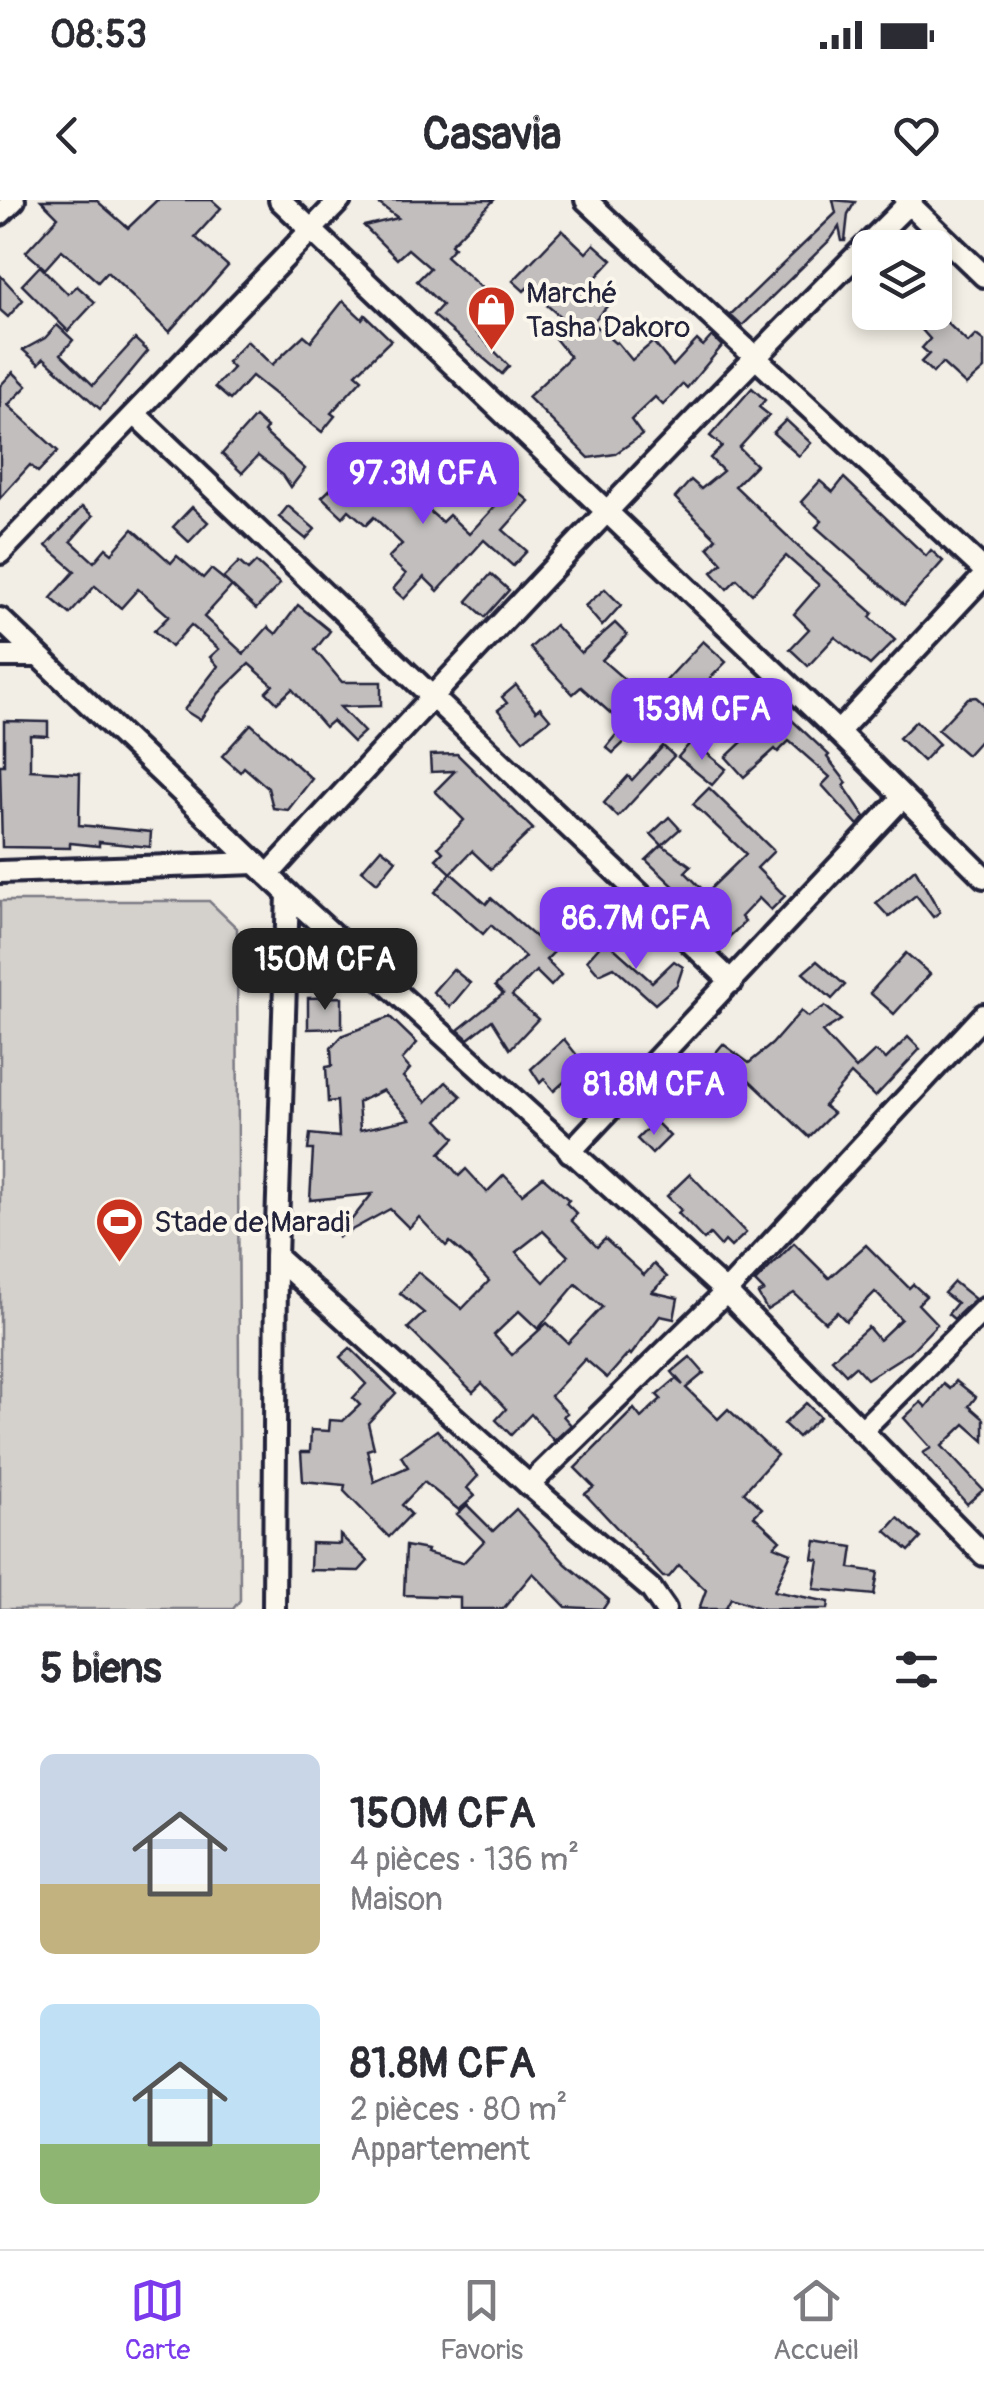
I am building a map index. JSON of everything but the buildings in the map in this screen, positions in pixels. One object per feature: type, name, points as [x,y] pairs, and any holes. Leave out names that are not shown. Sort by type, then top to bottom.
[{"type":"street","points":[[0,214],[14,200]]},
{"type":"street","points":[[280,200],[838,732],[984,877]]},
{"type":"street","points":[[0,553],[340,200]]},
{"type":"street","points":[[586,200],[984,573],[838,732]]},
{"type":"street","points":[[0,872],[262,869],[908,201],[984,276]]},
{"type":"street","points":[[136,414],[732,982]]},
{"type":"street","points":[[0,618],[288,894],[726,1292],[984,1555]]},
{"type":"street","points":[[0,656],[38,656]]},
{"type":"street","points":[[570,1152],[902,798]]},
{"type":"street","points":[[274,1609],[276,1257],[288,894]]},
{"type":"street","points":[[529,1485],[726,1292],[984,1014]]},
{"type":"street","points":[[276,1257],[651,1590],[665,1609]]},
{"type":"street","points":[[861,1431],[984,1309]]},
{"type":"shaded area","name":"Stade de Maradi","points":[[0,901],[209,901],[237,928],[240,1600],[233,1609],[0,1609]]},
{"type":"place","name":"Marché Tasha Dakoro","points":[[491,352]]},
{"type":"place","name":"Stade de Maradi","points":[[119,1264]]}]
